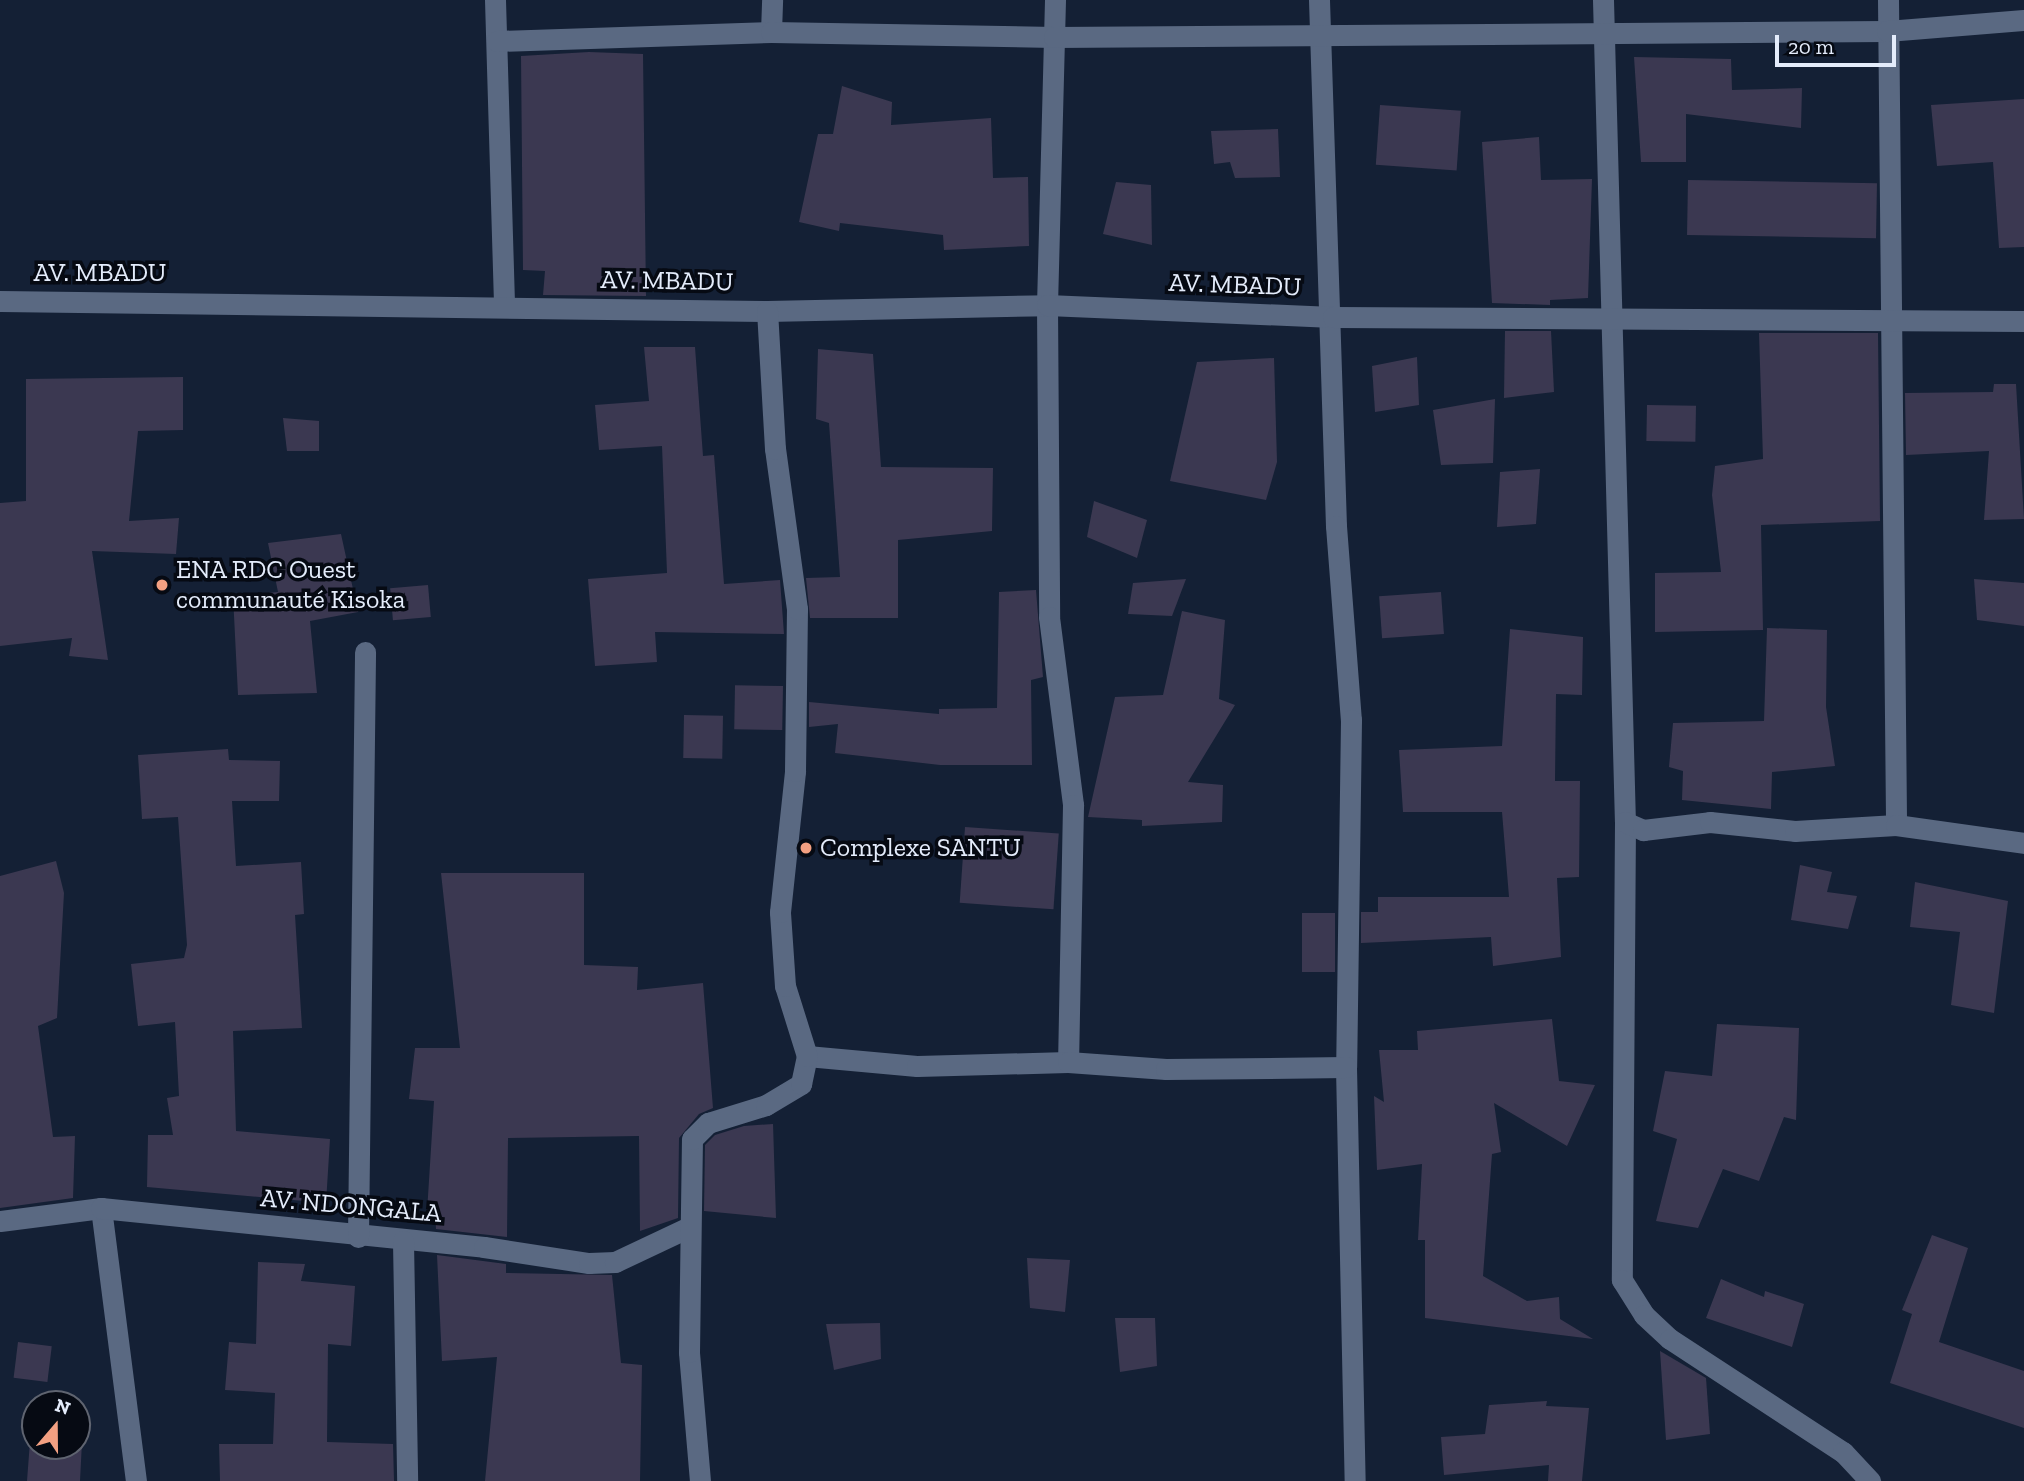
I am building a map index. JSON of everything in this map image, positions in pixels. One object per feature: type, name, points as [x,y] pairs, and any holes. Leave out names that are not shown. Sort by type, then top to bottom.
[{"type":"street","points":[[495,0],[504,304]]},
{"type":"street","points":[[772,0],[772,32]]},
{"type":"street","points":[[1055,0],[1047,305],[1049,617],[1073,805],[1068,1062]]},
{"type":"street","points":[[1319,0],[1317,35],[1333,317],[1336,526],[1351,720],[1346,1066],[1355,1481]]},
{"type":"street","points":[[1603,0],[1625,822],[1618,1246],[1622,1280],[1644,1315],[1670,1339],[1843,1452],[1870,1481]]},
{"type":"street","points":[[1888,0],[1889,322],[1896,825]]},
{"type":"street","points":[[497,41],[772,32],[1054,37],[1603,35],[1887,31],[2024,20]]},
{"type":"street","name":"AV. MBADU","points":[[0,301],[504,304],[768,311],[1047,305],[1333,317],[2024,321]]},
{"type":"street","points":[[699,1481],[689,1352],[690,1151],[698,1131],[766,1105],[801,1084],[807,1056],[785,986],[780,912],[796,771],[797,609],[775,449],[768,311]]},
{"type":"street","points":[[358,1237],[365,652]]},
{"type":"street","points":[[1625,822],[1643,830],[1710,822],[1795,831],[1896,825],[2024,843]]},
{"type":"street","points":[[807,1056],[917,1066],[1068,1062],[1166,1069],[1346,1066]]},
{"type":"street","points":[[102,1208],[136,1481]]},
{"type":"street","name":"AV. NDONGALA","points":[[0,1221],[102,1208],[615,1262],[689,1227]]},
{"type":"street","points":[[403,1241],[408,1481]]},
{"type":"building","points":[[589,52],[643,54],[646,296],[543,295],[545,271],[523,270],[521,56]]},
{"type":"building","points":[[1634,57],[1731,59],[1732,90],[1802,88],[1801,128],[1686,114],[1686,162],[1641,162]]},
{"type":"building","points":[[842,86],[892,102],[891,125],[991,118],[993,178],[1028,177],[1029,246],[944,250],[943,235],[840,223],[839,231],[799,222],[818,134],[833,134]]},
{"type":"building","points":[[2024,99],[2024,247],[1999,248],[1993,162],[1937,166],[1931,105]]},
{"type":"building","points":[[1380,105],[1461,111],[1457,171],[1376,165]]},
{"type":"building","points":[[1278,129],[1280,177],[1235,178],[1230,162],[1214,164],[1211,131]]},
{"type":"building","points":[[1539,137],[1541,180],[1592,179],[1588,298],[1550,300],[1550,305],[1492,303],[1482,142]]},
{"type":"building","points":[[1688,180],[1877,183],[1876,238],[1687,235]]},
{"type":"building","points":[[1116,182],[1151,185],[1152,245],[1103,234]]},
{"type":"building","points":[[1505,331],[1551,331],[1554,392],[1504,398]]},
{"type":"building","points":[[1759,333],[1878,333],[1880,521],[1761,525],[1763,630],[1655,632],[1655,573],[1721,572],[1712,495],[1715,466],[1763,459]]},
{"type":"building","points":[[644,347],[695,347],[703,456],[714,455],[724,584],[780,580],[784,634],[655,632],[657,662],[595,666],[588,579],[667,573],[662,446],[599,450],[595,405],[649,401]]},
{"type":"building","points":[[818,349],[873,354],[881,467],[993,468],[992,531],[898,540],[898,618],[810,618],[806,578],[840,577],[829,423],[816,419]]},
{"type":"building","points":[[1417,357],[1419,405],[1375,412],[1372,366]]},
{"type":"building","points":[[1274,358],[1277,462],[1266,500],[1170,481],[1197,362]]},
{"type":"building","points":[[183,377],[183,430],[138,431],[129,521],[179,518],[176,554],[92,551],[108,660],[69,656],[72,638],[0,646],[0,503],[26,501],[26,379]]},
{"type":"building","points":[[1994,384],[2016,384],[2024,519],[1984,520],[1989,451],[1906,455],[1905,393],[1993,392]]},
{"type":"building","points":[[1495,399],[1493,463],[1441,465],[1433,410]]},
{"type":"building","points":[[1647,405],[1696,406],[1695,442],[1646,441]]},
{"type":"building","points":[[283,418],[319,421],[319,451],[287,451]]},
{"type":"building","points":[[1540,469],[1536,524],[1497,527],[1500,472]]},
{"type":"building","points":[[1094,501],[1147,520],[1137,558],[1087,537]]},
{"type":"building","points":[[341,534],[358,612],[310,621],[317,693],[238,695],[233,596],[278,592],[268,543]]},
{"type":"building","points":[[1186,579],[1172,616],[1128,614],[1133,583]]},
{"type":"building","points":[[1974,579],[2024,583],[2024,626],[1977,620]]},
{"type":"building","points":[[428,585],[431,617],[393,620],[390,588]]},
{"type":"building","points":[[1036,590],[1043,677],[1031,680],[1032,765],[940,765],[835,753],[838,724],[809,727],[809,702],[939,714],[939,709],[997,708],[999,592]]},
{"type":"building","points":[[1441,592],[1444,634],[1382,638],[1379,596]]},
{"type":"building","points":[[1182,611],[1225,620],[1219,699],[1235,705],[1188,782],[1223,785],[1222,822],[1142,826],[1142,820],[1088,817],[1115,697],[1163,695]]},
{"type":"building","points":[[1767,628],[1827,630],[1826,707],[1835,766],[1772,772],[1771,809],[1682,800],[1683,771],[1669,767],[1673,723],[1764,721]]},
{"type":"building","points":[[1510,629],[1583,637],[1582,695],[1556,694],[1555,781],[1580,781],[1579,877],[1557,878],[1561,957],[1493,966],[1491,937],[1361,943],[1361,912],[1378,912],[1378,897],[1509,897],[1502,812],[1403,812],[1399,750],[1502,746]]},
{"type":"building","points":[[735,685],[783,686],[782,730],[734,729]]},
{"type":"building","points":[[684,715],[723,716],[722,759],[683,758]]},
{"type":"building","points":[[228,749],[229,760],[280,761],[279,801],[232,801],[236,866],[301,862],[304,914],[295,915],[302,1028],[233,1031],[236,1131],[330,1139],[326,1203],[147,1187],[148,1135],[173,1135],[167,1098],[179,1096],[175,1022],[138,1026],[131,964],[184,958],[187,945],[178,817],[142,819],[138,755]]},
{"type":"building","points":[[965,827],[1059,834],[1053,909],[960,903]]},
{"type":"building","points":[[56,861],[64,893],[57,1018],[38,1026],[53,1137],[75,1136],[73,1198],[0,1208],[0,876]]},
{"type":"building","points":[[1800,865],[1832,872],[1827,892],[1857,896],[1848,929],[1791,920]]},
{"type":"building","points":[[441,873],[584,873],[584,965],[638,967],[637,990],[703,983],[713,1108],[699,1114],[679,1138],[678,1218],[640,1231],[639,1136],[508,1138],[507,1237],[436,1229],[435,1212],[427,1212],[434,1101],[409,1099],[415,1048],[460,1048]]},
{"type":"building","points":[[1915,882],[2008,901],[1994,1013],[1951,1005],[1960,932],[1910,927]]},
{"type":"building","points":[[1302,913],[1335,913],[1335,972],[1302,972]]},
{"type":"building","points":[[1552,1019],[1559,1081],[1595,1085],[1567,1146],[1494,1103],[1501,1152],[1492,1154],[1483,1276],[1527,1301],[1559,1297],[1560,1319],[1593,1339],[1425,1318],[1425,1240],[1418,1240],[1422,1164],[1377,1170],[1374,1096],[1384,1102],[1379,1050],[1418,1050],[1417,1031]]},
{"type":"building","points":[[1717,1024],[1799,1028],[1796,1120],[1784,1117],[1759,1181],[1723,1169],[1698,1228],[1656,1221],[1677,1139],[1653,1131],[1665,1071],[1712,1076]]},
{"type":"building","points":[[773,1124],[776,1218],[704,1211],[705,1145],[715,1135],[744,1126]]},
{"type":"building","points":[[1932,1235],[1968,1248],[1939,1342],[2024,1371],[2024,1428],[1890,1383],[1912,1314],[1902,1310]]},
{"type":"building","points":[[437,1255],[506,1264],[506,1273],[612,1275],[621,1363],[642,1365],[640,1481],[485,1481],[497,1357],[442,1361]]},
{"type":"building","points":[[1027,1258],[1070,1260],[1065,1312],[1030,1308]]},
{"type":"building","points":[[258,1262],[305,1264],[301,1281],[355,1286],[351,1346],[328,1344],[327,1442],[393,1444],[394,1481],[220,1481],[219,1444],[273,1444],[275,1393],[225,1390],[229,1342],[256,1344]]},
{"type":"building","points":[[1721,1279],[1764,1297],[1765,1291],[1804,1304],[1792,1347],[1706,1318]]},
{"type":"building","points":[[1115,1318],[1155,1318],[1157,1366],[1120,1372]]},
{"type":"building","points":[[880,1323],[881,1359],[834,1370],[826,1324]]},
{"type":"building","points":[[18,1342],[52,1346],[47,1382],[14,1378]]},
{"type":"building","points":[[1660,1351],[1706,1378],[1710,1434],[1666,1440]]},
{"type":"building","points":[[1547,1401],[1546,1406],[1589,1408],[1582,1481],[1548,1481],[1549,1465],[1444,1475],[1441,1437],[1485,1434],[1489,1405]]},
{"type":"building","points":[[29,1460],[81,1460],[80,1481],[27,1481]]},
{"type":"place","name":"ENA RDC Ouest communauté Kisoka","points":[[162,585]]},
{"type":"place","name":"Complexe SANTU","points":[[806,848]]}]
